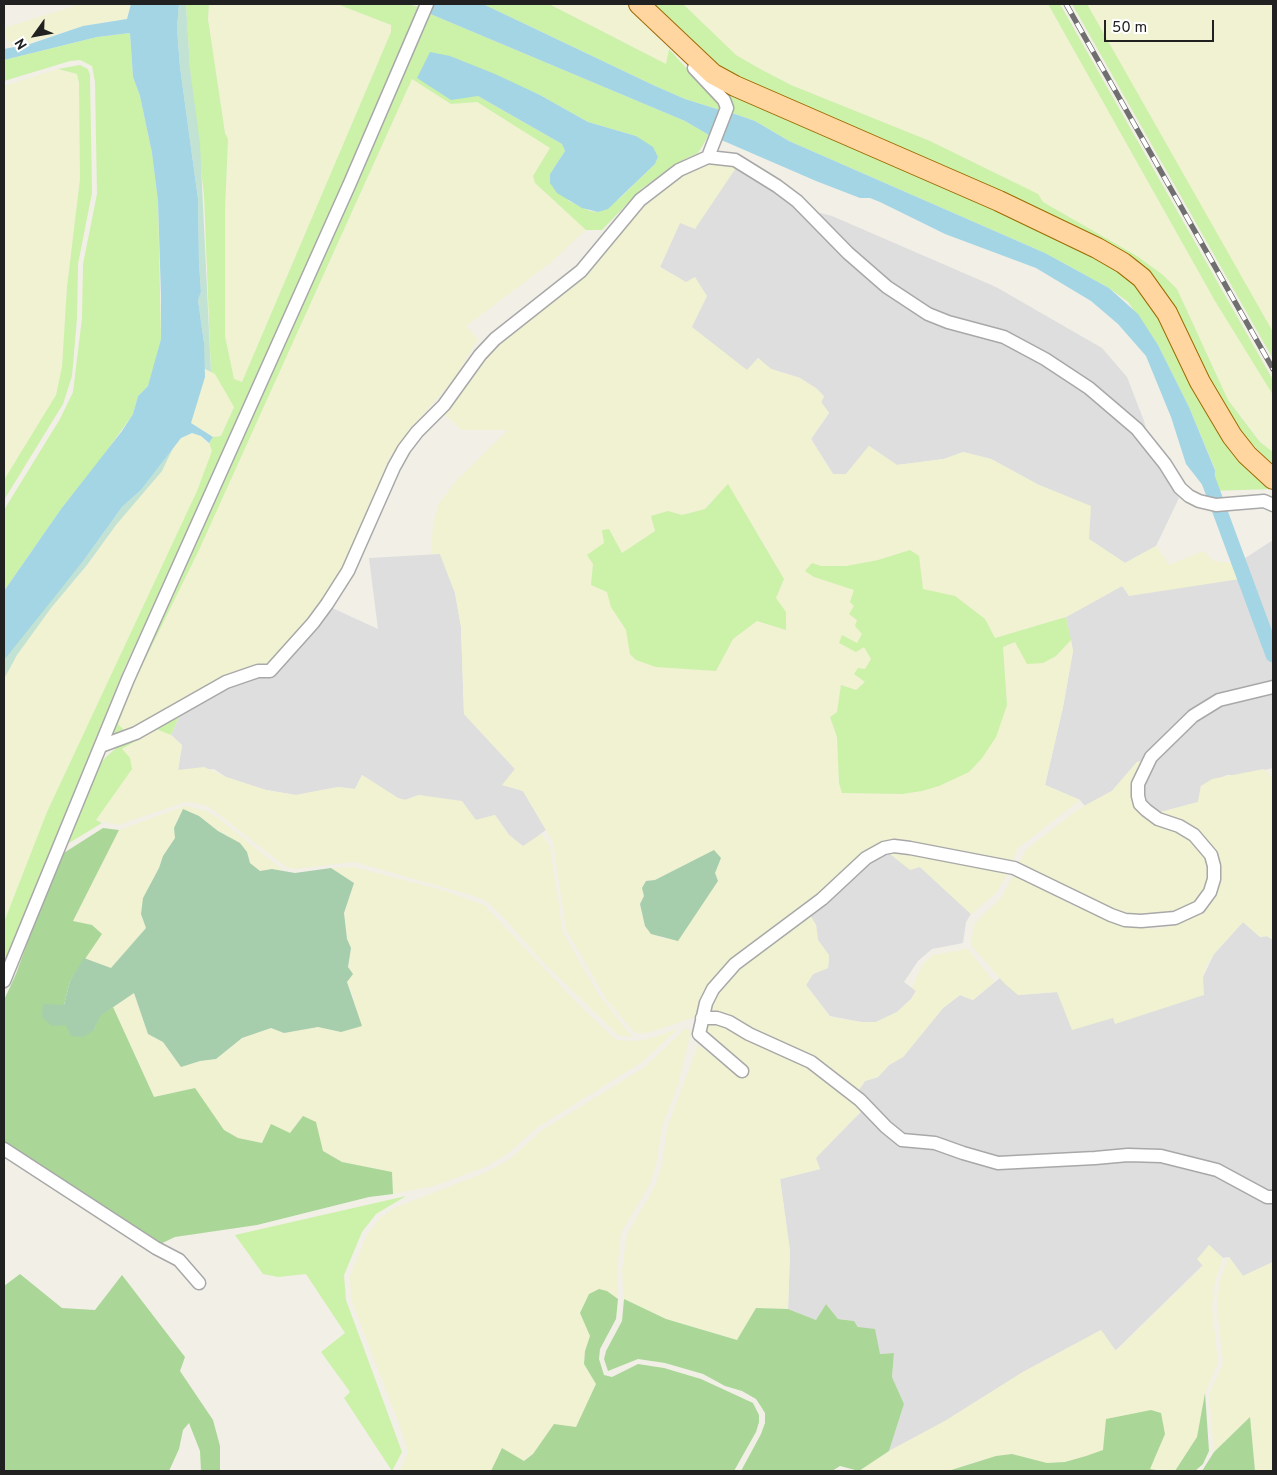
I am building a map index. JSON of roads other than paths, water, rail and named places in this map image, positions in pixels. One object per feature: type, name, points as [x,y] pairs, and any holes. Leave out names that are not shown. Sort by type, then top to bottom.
[{"type":"main road","points":[[640,4],[713,74],[749,93],[999,201],[1097,248],[1122,263],[1142,278],[1167,313],[1200,382],[1232,436],[1247,455],[1273,478]]},
{"type":"street","points":[[4,982],[132,670],[350,183],[425,9]]},
{"type":"street","points":[[675,38],[685,59],[724,100],[727,108],[708,157]]},
{"type":"street","points":[[101,746],[136,733],[226,682],[258,671],[270,671],[313,623],[348,571],[394,467],[404,449],[417,432],[444,405],[480,355],[495,339],[581,271],[640,200],[678,170],[708,157],[735,160],[777,186],[797,201],[848,253],[888,287],[928,314],[948,322],[1004,337],[1045,359],[1104,399],[1137,429],[1165,464],[1180,488],[1189,496],[1199,501],[1216,505],[1264,501],[1273,504]]},
{"type":"street","points":[[742,1071],[699,1034],[702,1018],[712,989],[735,964],[822,899],[866,858],[884,848],[894,846],[918,849],[1014,868],[1125,920],[1156,921],[1189,913],[1204,903],[1214,879],[1214,866],[1211,856],[1194,836],[1179,826],[1158,819],[1146,810],[1140,804],[1138,784],[1151,757],[1193,716],[1219,700],[1273,687]]},
{"type":"street","points":[[702,1018],[717,1018],[728,1022],[749,1034],[811,1062],[860,1100],[886,1127],[902,1140],[935,1143],[963,1154],[998,1162],[1087,1159],[1128,1154],[1161,1156],[1217,1170],[1267,1197],[1273,1198]]},
{"type":"street","points":[[4,1149],[156,1248],[179,1260],[200,1283]]},
{"type":"water","points":[[131,4],[179,4],[177,28],[180,67],[198,199],[201,292],[198,300],[204,343],[205,377],[191,423],[213,437],[209,443],[201,436],[192,433],[181,438],[141,490],[122,507],[84,560],[4,660],[4,591],[61,509],[122,431],[133,414],[138,396],[148,386],[161,339],[161,296],[158,201],[152,153],[140,96],[133,77],[130,33],[97,37],[4,60],[4,49],[30,44],[83,26],[127,19]]},
{"type":"water","points":[[432,4],[483,4],[653,85],[685,99],[720,110],[709,135],[685,121],[428,13]]},
{"type":"water","points":[[430,52],[450,56],[495,74],[540,95],[588,122],[636,136],[653,147],[658,157],[655,164],[608,209],[598,212],[582,208],[557,193],[550,183],[550,174],[565,151],[562,144],[478,96],[451,100],[417,78]]},
{"type":"water","points":[[732,113],[755,121],[789,141],[1045,253],[1109,288],[1138,314],[1158,345],[1189,407],[1215,470],[1214,489],[1210,491],[1208,487],[1204,487],[1186,464],[1171,417],[1146,356],[1118,324],[1091,301],[1036,268],[945,234],[880,202],[870,198],[860,198],[816,181],[719,139]]},
{"type":"waterway","points":[[1205,471],[1273,655]]},
{"type":"railway","points":[[1066,4],[1273,369]]}]
